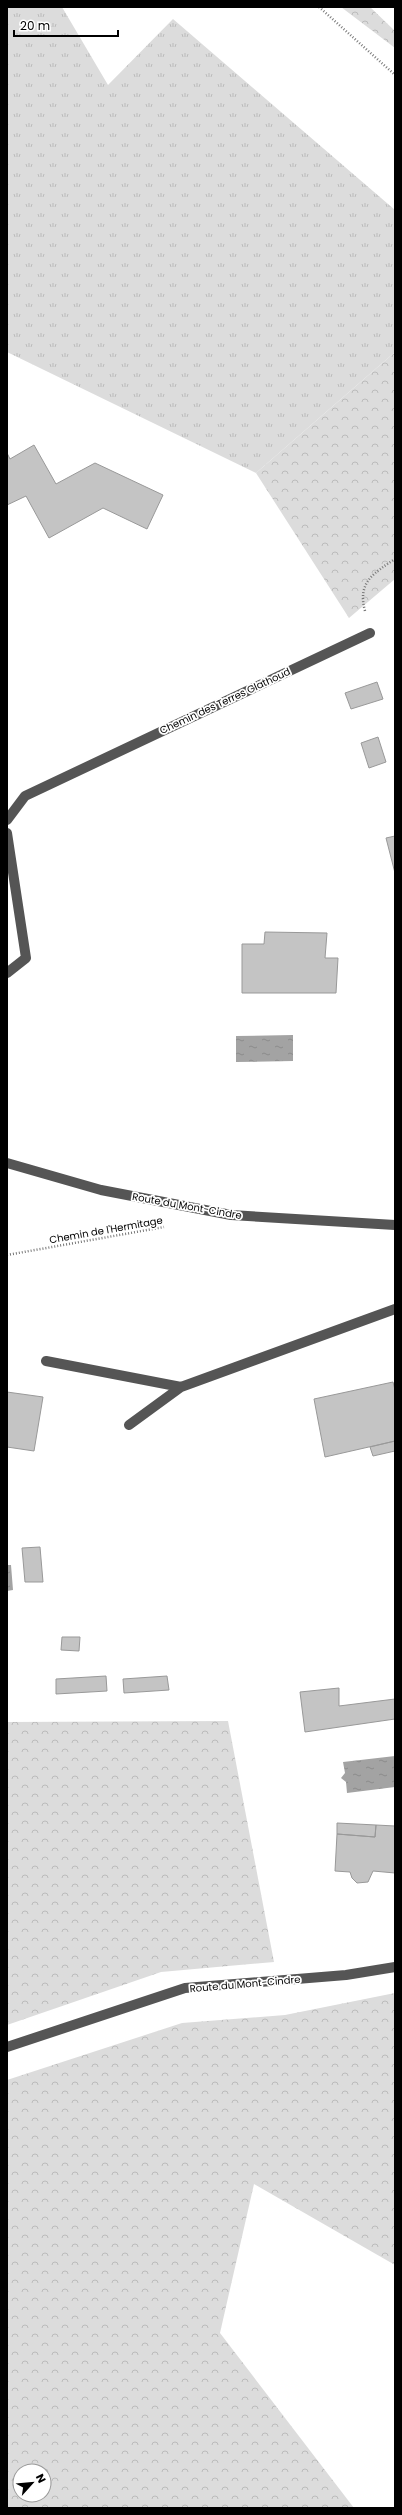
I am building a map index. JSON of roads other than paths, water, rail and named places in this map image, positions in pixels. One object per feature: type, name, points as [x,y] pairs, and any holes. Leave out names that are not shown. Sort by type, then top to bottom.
[{"type":"street","name":"Chemin des Terres Glathoud","points":[[7,820],[25,796],[370,633]]},
{"type":"street","points":[[7,833],[26,958],[7,973]]},
{"type":"street","name":"Route du Mont-Cindre","points":[[7,1163],[101,1190],[232,1215],[395,1225]]},
{"type":"street","points":[[129,1425],[181,1387],[395,1309]]},
{"type":"street","points":[[46,1361],[181,1387]]},
{"type":"street","name":"Route du Mont-Cindre","points":[[7,2046],[184,1988],[346,1975],[395,1967]]},
{"type":"water","points":[[293,1035],[293,1061],[236,1062],[236,1036]]},
{"type":"water","points":[[7,1565],[11,1565],[13,1590],[7,1591]]},
{"type":"water","points":[[395,1756],[395,1787],[347,1793],[346,1782],[341,1778],[345,1773],[343,1762]]}]
